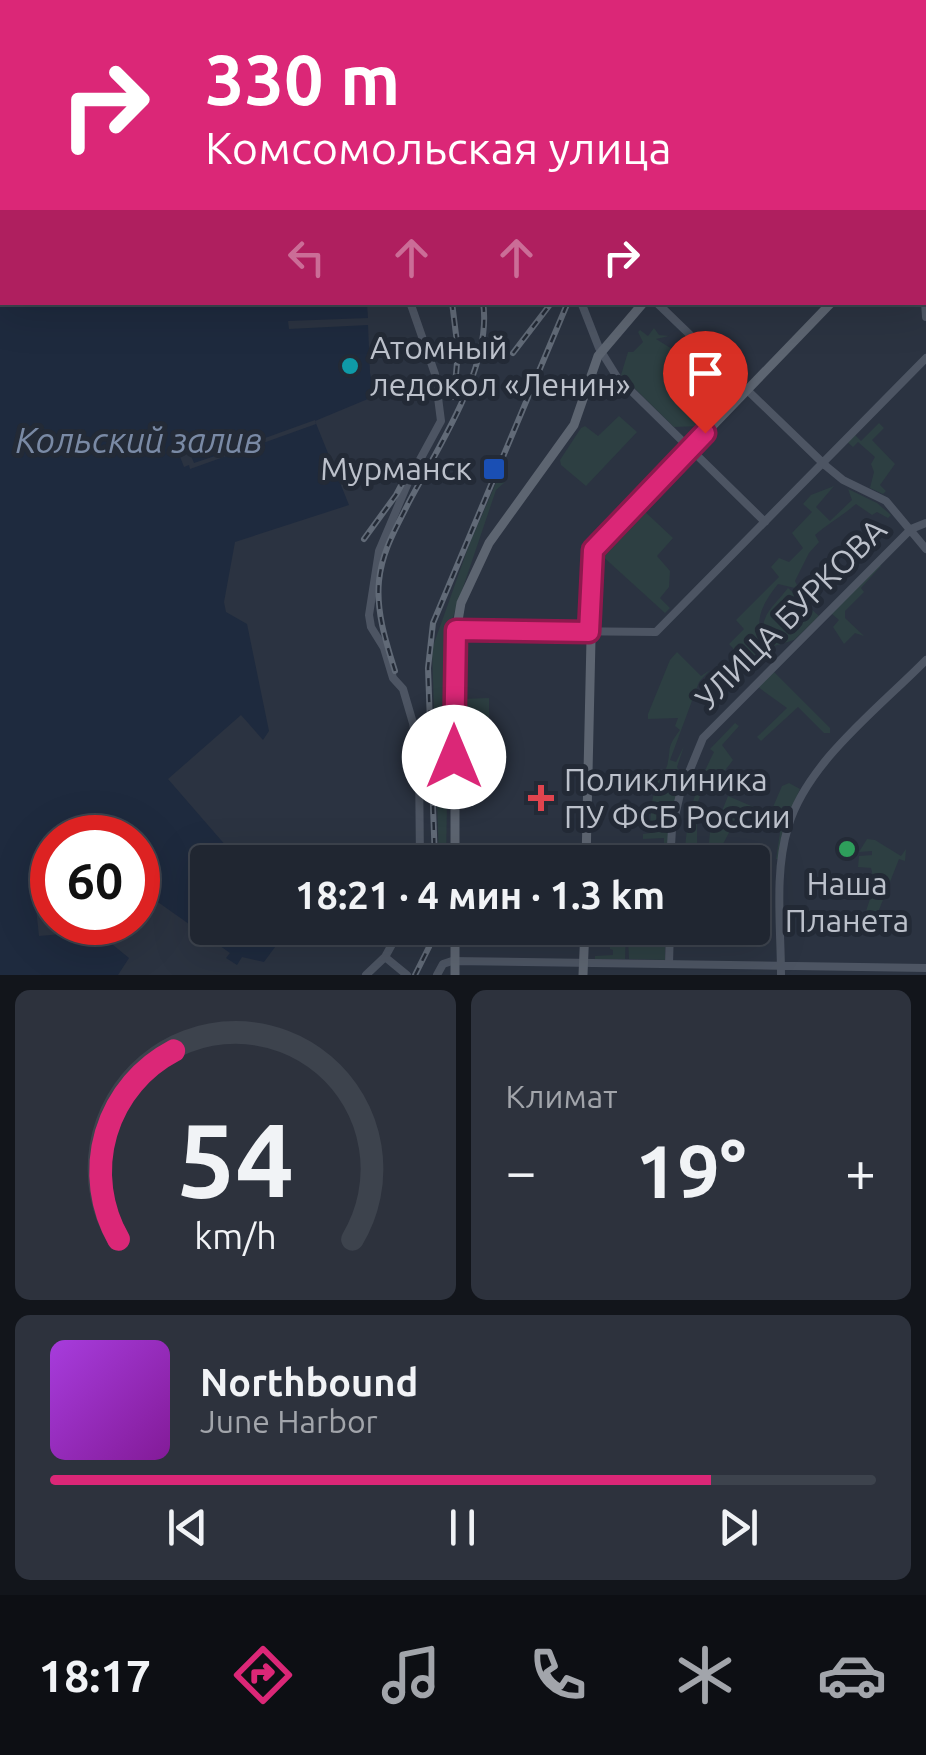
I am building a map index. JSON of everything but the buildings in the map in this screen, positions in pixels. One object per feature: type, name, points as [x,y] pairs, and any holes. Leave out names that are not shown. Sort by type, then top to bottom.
[{"type":"main road","points":[[455,845],[456,630],[461,603],[479,562],[574,425],[601,352],[641,305]]},
{"type":"main road","points":[[586,845],[593,550],[829,305]]},
{"type":"main road","points":[[596,340],[609,341]]},
{"type":"main road","points":[[594,366],[602,361],[609,366]]},
{"type":"main road","points":[[455,945],[455,975]]},
{"type":"main road","points":[[583,975],[584,945]]},
{"type":"street","points":[[411,305],[435,374],[440,429],[410,478],[379,551],[370,615],[371,627],[384,648],[393,678],[402,688],[414,723],[419,762],[420,845]]},
{"type":"street","points":[[582,305],[609,366],[765,522]]},
{"type":"street","points":[[659,305],[822,462],[844,480],[886,501],[926,548]]},
{"type":"street","points":[[456,630],[652,634],[926,358]]},
{"type":"street","name":"УЛИЦА БУРКОВА","points":[[671,845],[680,794],[703,738],[910,529],[926,524]]},
{"type":"street","points":[[781,971],[783,849],[799,800],[822,765],[926,660]]},
{"type":"street","points":[[366,975],[391,945]]},
{"type":"street","points":[[669,964],[670,945]]},
{"type":"street","points":[[384,957],[407,975]]},
{"type":"street","points":[[437,975],[446,962],[669,964],[781,971],[926,968]]},
{"type":"shaded area","points":[[654,328],[659,335],[669,336],[656,339],[682,355],[691,346],[680,332],[719,369],[714,377],[717,387],[728,399],[701,426],[674,427],[621,375],[628,352],[643,342],[638,332],[648,336]]},
{"type":"shaded area","points":[[619,416],[637,432],[586,486],[560,460],[581,428],[585,426],[598,436]]},
{"type":"shaded area","points":[[879,423],[884,428],[872,440],[895,464],[880,485],[886,491],[883,494],[870,488],[875,457],[858,442],[853,447],[845,440],[853,433],[861,441]]},
{"type":"shaded area","points":[[499,476],[505,482],[496,490],[450,626],[446,845],[438,845],[432,649],[469,545]]},
{"type":"shaded area","points":[[834,486],[816,507],[830,521],[852,500],[848,489],[877,503],[891,515],[872,515],[856,504],[815,535],[819,542],[795,581],[799,589],[778,584],[772,591],[759,621],[764,646],[738,673],[736,681],[721,666],[723,661],[731,667],[741,657],[729,644],[744,629],[736,620],[779,577],[771,567],[779,558],[789,562],[803,548],[792,533],[812,512],[803,504],[811,495]]},
{"type":"shaded area","points":[[641,508],[673,538],[657,556],[670,571],[669,587],[660,598],[670,608],[665,613],[599,553]]},
{"type":"shaded area","points":[[879,564],[861,588],[864,592],[845,611],[845,618],[864,636],[855,633],[844,644],[833,627],[839,620],[832,614],[825,619]]},
{"type":"shaded area","points":[[788,588],[819,616],[794,640],[771,647],[764,622]]},
{"type":"shaded area","points":[[677,652],[701,676],[710,670],[699,682],[670,760],[676,762],[684,746],[677,767],[682,777],[670,822],[669,845],[664,845],[664,838],[643,839],[643,834],[650,833],[656,784],[680,730],[675,726],[678,718],[648,719],[670,660]]},
{"type":"shaded area","points":[[774,672],[830,728],[830,733],[824,733],[798,707],[761,741],[757,737],[787,708],[758,687]]},
{"type":"shaded area","points":[[489,698],[489,731],[468,731],[477,734],[477,755],[468,755],[468,732],[461,732],[461,699]]},
{"type":"shaded area","points":[[735,723],[739,726],[722,745],[733,760],[720,777],[727,785],[716,787],[719,777],[708,773],[692,819],[697,822],[697,845],[686,845],[697,791],[714,752],[710,749]]},
{"type":"shaded area","points":[[789,783],[800,789],[783,829],[778,859],[781,826],[790,806],[783,806],[780,812],[765,818],[741,810],[723,844],[709,843],[711,820],[718,821],[728,796],[770,814],[782,786]]},
{"type":"shaded area","points":[[867,839],[901,856],[906,849],[905,861],[899,859],[877,915],[865,914],[875,884],[871,868],[858,867],[859,856],[872,855],[872,851],[859,852]]},
{"type":"shaded area","points":[[610,945],[625,945],[625,959],[595,959],[613,955]]},
{"type":"shaded area","points":[[628,945],[665,945],[665,960],[629,959]]},
{"type":"water","name":"Кольский залив","points":[[0,305],[367,305],[368,318],[288,321],[289,329],[368,325],[375,396],[315,421],[349,505],[235,542],[224,602],[226,612],[247,624],[269,731],[263,740],[241,715],[168,779],[225,845],[190,845],[190,925],[160,904],[160,815],[30,815],[30,945],[113,945],[129,958],[118,975],[0,975]]},
{"type":"water","name":"Кольский залив","points":[[219,945],[276,945],[264,962],[242,957],[237,965],[226,958],[230,953]]},
{"type":"pier","points":[[315,420],[316,424],[190,469],[189,465],[184,467],[179,454],[189,451],[194,463],[215,456],[211,443],[217,441],[223,453]]},
{"type":"railway","points":[[452,305],[458,351],[454,397]]},
{"type":"railway","points":[[395,671],[380,615],[381,570],[395,531],[472,379],[484,327],[483,305]]},
{"type":"railway","points":[[513,353],[550,305]]},
{"type":"railway","points":[[434,845],[428,668],[433,623],[567,305]]},
{"type":"railway","points":[[364,539],[412,465]]},
{"type":"railway","points":[[415,975],[430,945]]},
{"type":"place","name":"Атомный ледокол «Ленин»","points":[[350,366]]},
{"type":"place","name":"Мурманск","points":[[494,469]]},
{"type":"place","name":"Поликлиника ПУ ФСБ России","points":[[541,798]]},
{"type":"place","name":"Наша Планета","points":[[847,849]]},
{"type":"route","points":[[454,757],[456,630],[589,632],[593,550],[705,433]]}]
